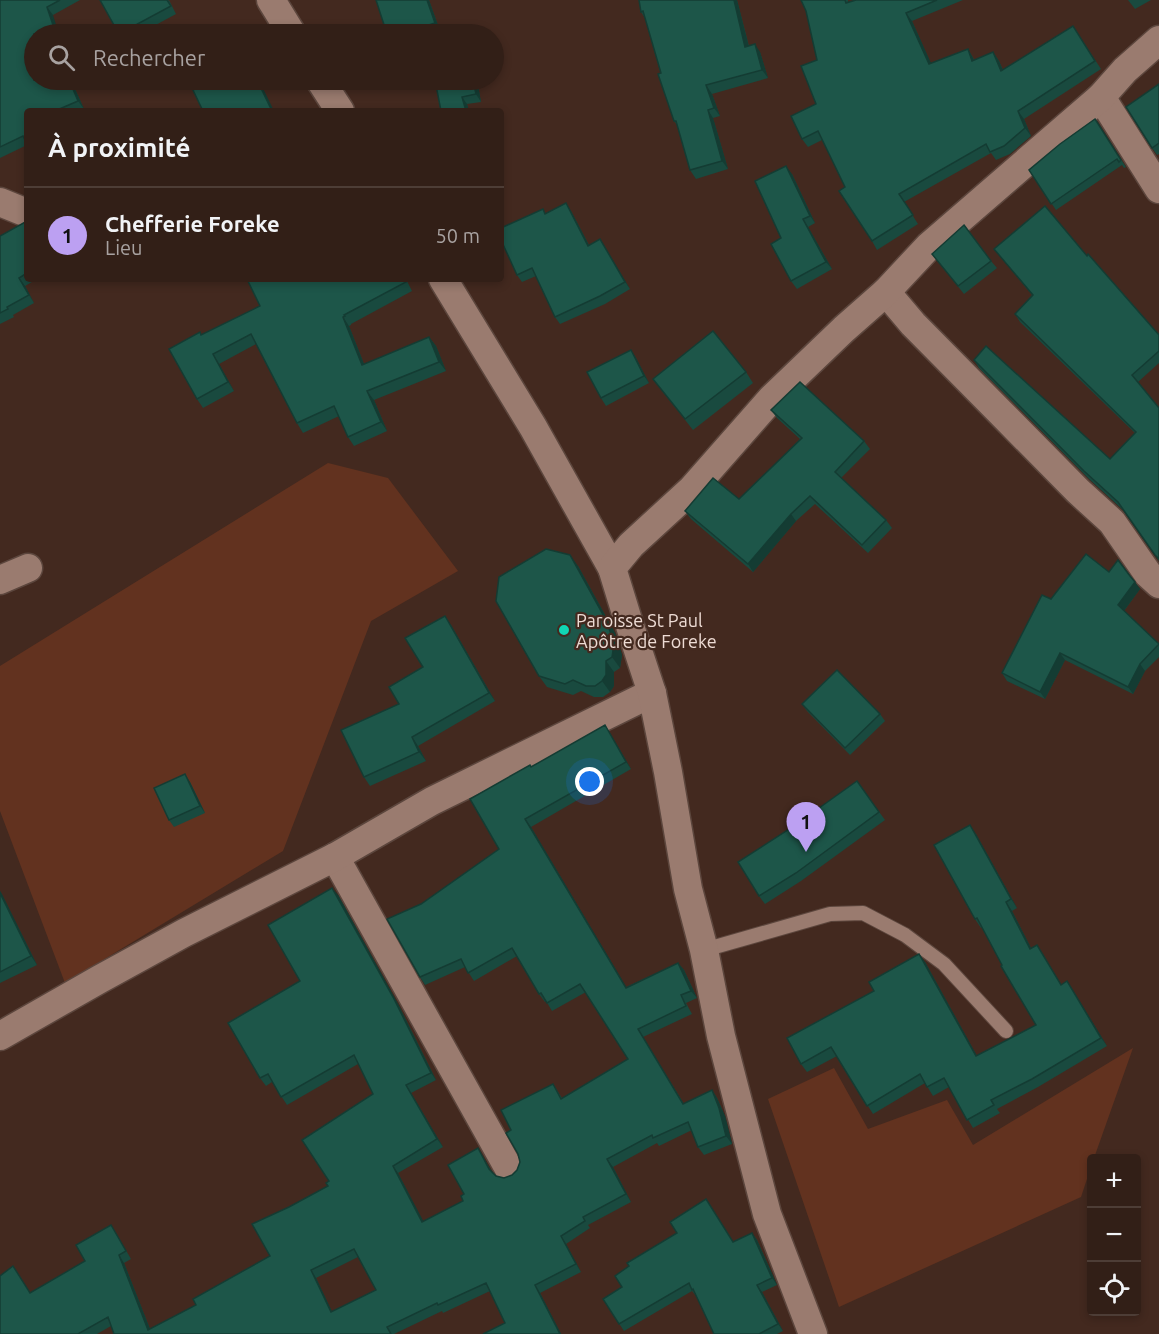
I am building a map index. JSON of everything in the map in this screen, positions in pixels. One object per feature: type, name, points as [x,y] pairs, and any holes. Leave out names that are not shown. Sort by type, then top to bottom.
[{"type":"street","points":[[271,0],[286,24]]},
{"type":"street","points":[[612,568],[631,545],[692,489],[772,398],[886,292],[929,246],[1101,97],[1125,70],[1159,40]]},
{"type":"street","points":[[326,90],[338,108]]},
{"type":"street","points":[[1101,97],[1159,189]]},
{"type":"street","points":[[445,282],[533,427],[612,568],[652,693],[688,889],[704,950],[721,1036],[767,1214],[813,1334]]},
{"type":"street","points":[[886,292],[914,324],[1015,427],[1112,522],[1148,574],[1159,584]]},
{"type":"street","points":[[0,580],[28,568]]},
{"type":"street","points":[[0,1036],[184,933],[335,857],[432,801],[652,693]]},
{"type":"street","points":[[335,857],[509,1169]]},
{"type":"lane","points":[[704,950],[830,914],[863,914],[905,935],[944,964],[1005,1031]]},
{"type":"shaded area","points":[[328,463],[388,478],[458,571],[371,621],[283,851],[65,983],[0,811],[0,666]]},
{"type":"shaded area","points":[[1133,1048],[1095,1154],[1087,1154],[1087,1179],[1081,1197],[839,1307],[768,1099],[834,1068],[868,1129],[947,1100],[973,1145]]},
{"type":"building","points":[[0,0],[60,0],[47,7],[53,24],[24,24],[24,90],[73,90],[78,101],[62,108],[24,108],[24,138],[23,136],[0,147]]},
{"type":"building","points":[[100,0],[167,0],[171,6],[138,24],[113,24]]},
{"type":"building","points":[[376,0],[427,0],[435,23],[432,24],[384,24]]},
{"type":"building","points":[[639,0],[734,0],[745,47],[755,44],[762,70],[706,85],[714,108],[708,110],[722,161],[690,170],[676,121],[674,121],[658,74],[661,73]]},
{"type":"building","points":[[801,0],[845,0],[846,3],[856,0],[937,0],[906,13],[929,64],[968,49],[972,61],[993,52],[1001,71],[1073,26],[1095,61],[1018,111],[1025,128],[1004,146],[990,152],[986,144],[899,194],[913,215],[872,241],[839,191],[845,187],[818,131],[802,139],[791,116],[816,104],[801,66],[817,60],[806,11]]},
{"type":"building","points":[[1159,84],[1159,143],[1152,148],[1126,107]]},
{"type":"building","points":[[193,90],[262,90],[271,108],[202,108]]},
{"type":"building","points":[[437,90],[475,90],[476,94],[462,97],[465,108],[440,108]]},
{"type":"building","points":[[1095,119],[1121,160],[1119,162],[1117,159],[1051,204],[1029,170]]},
{"type":"building","points":[[786,166],[810,216],[803,219],[826,262],[791,281],[771,244],[781,238],[755,181]]},
{"type":"building","points":[[566,203],[588,246],[600,239],[625,282],[555,317],[532,268],[517,275],[504,247],[504,227],[543,209],[545,214]]},
{"type":"building","points":[[1045,206],[1159,335],[1159,351],[1132,375],[1159,408],[1159,559],[1118,502],[974,360],[986,346],[1110,459],[1136,432],[1015,314],[1033,295],[994,249]]},
{"type":"building","points":[[24,223],[24,275],[19,278],[29,295],[0,313],[0,236]]},
{"type":"building","points":[[964,225],[991,261],[958,286],[932,254]]},
{"type":"building","points":[[248,282],[406,282],[344,315],[362,365],[429,337],[439,362],[367,391],[381,422],[348,437],[334,406],[297,423],[251,334],[213,354],[228,382],[197,399],[169,349],[200,332],[201,335],[260,306]]},
{"type":"building","points":[[713,331],[746,372],[685,419],[653,379]]},
{"type":"building","points":[[631,350],[644,376],[601,398],[587,372]]},
{"type":"building","points":[[800,382],[864,441],[835,472],[886,520],[862,545],[810,496],[791,514],[748,564],[685,511],[713,478],[739,499],[802,438],[771,410]]},
{"type":"building","name":"Paroisse St Paul Apôtre de Foreke","points":[[546,549],[570,555],[607,622],[614,644],[612,657],[606,661],[606,675],[595,686],[586,686],[573,680],[565,684],[539,676],[496,601],[499,577]]},
{"type":"building","points":[[1086,554],[1109,572],[1118,560],[1135,582],[1118,605],[1159,644],[1140,664],[1128,687],[1060,653],[1040,692],[1002,673],[1042,595],[1051,599]]},
{"type":"building","points":[[445,616],[489,693],[412,737],[419,752],[364,777],[341,730],[399,704],[389,687],[423,667],[405,638]]},
{"type":"building","points":[[837,670],[880,714],[845,748],[802,704]]},
{"type":"building","points":[[605,725],[626,762],[525,819],[626,988],[678,963],[691,991],[681,995],[686,1006],[638,1029],[683,1104],[712,1090],[726,1136],[698,1147],[688,1122],[653,1138],[652,1135],[607,1159],[626,1194],[583,1217],[585,1221],[561,1236],[576,1264],[535,1285],[560,1334],[483,1334],[505,1323],[486,1283],[387,1327],[391,1334],[114,1334],[108,1317],[78,1334],[0,1334],[0,1276],[13,1266],[30,1293],[85,1261],[76,1245],[111,1225],[126,1251],[119,1255],[148,1330],[196,1305],[193,1299],[270,1256],[252,1224],[328,1186],[326,1183],[329,1181],[302,1140],[373,1094],[354,1055],[281,1097],[268,1074],[260,1078],[228,1023],[300,981],[268,925],[332,888],[394,999],[431,1073],[406,1085],[437,1139],[393,1166],[422,1222],[463,1201],[461,1196],[464,1194],[448,1165],[478,1148],[489,1169],[496,1176],[504,1178],[517,1170],[520,1162],[518,1154],[506,1133],[511,1130],[501,1110],[553,1084],[561,1099],[628,1059],[580,984],[547,1003],[541,993],[539,994],[512,948],[468,973],[461,959],[420,977],[387,919],[421,904],[499,849],[470,799],[530,765],[531,767]],"holes":[[[354,1249],[376,1290],[331,1312],[311,1270]]]},
{"type":"building","points":[[185,774],[200,806],[169,820],[154,788]]},
{"type":"building","points":[[857,781],[879,812],[796,873],[759,896],[738,862]]},
{"type":"building","points":[[970,825],[1011,899],[1006,902],[1030,949],[1037,945],[1061,985],[1067,981],[1101,1038],[1032,1079],[991,1100],[994,1105],[967,1120],[944,1078],[927,1087],[920,1074],[867,1106],[831,1047],[801,1064],[787,1038],[874,991],[869,982],[919,954],[976,1056],[1036,1025],[934,845]]},
{"type":"building","points":[[0,893],[31,956],[0,972]]},
{"type":"building","points":[[706,1199],[733,1242],[752,1233],[772,1278],[757,1285],[778,1324],[759,1334],[714,1334],[689,1283],[619,1324],[603,1299],[622,1287],[615,1276],[629,1266],[627,1263],[677,1233],[670,1222]]},
{"type":"place","name":"Paroisse St Paul Apôtre de Foreke","points":[[564,630]]},
{"type":"place","name":"Chefferie Foreke","points":[[806,852]]}]
